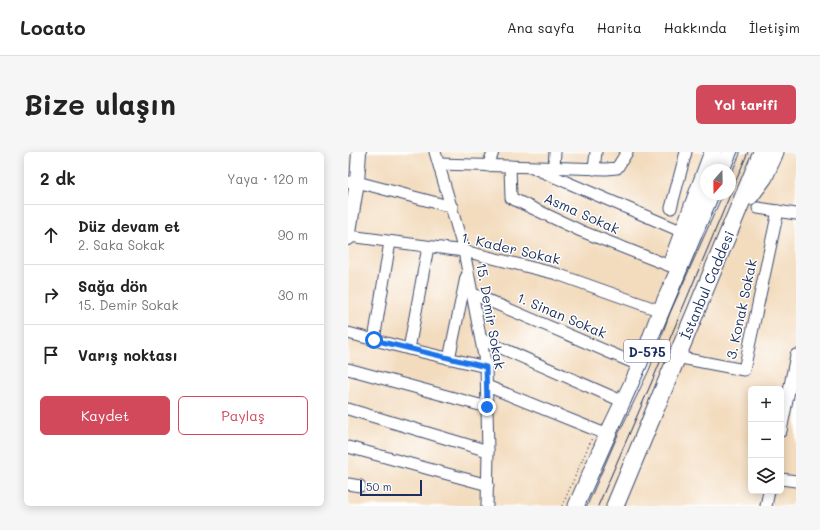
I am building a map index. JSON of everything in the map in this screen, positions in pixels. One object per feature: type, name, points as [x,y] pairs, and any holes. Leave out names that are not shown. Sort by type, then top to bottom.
[{"type":"highway","points":[[661,311],[670,266],[713,160],[731,152]]},
{"type":"highway","name":"İstanbul Caddesi","points":[[614,506],[762,152]]},
{"type":"highway","points":[[764,177],[775,152]]},
{"type":"highway","points":[[735,215],[783,152]]},
{"type":"highway","name":"D-575","points":[[577,506],[601,432],[624,402],[641,366],[661,311],[710,200]]},
{"type":"main road","points":[[348,237],[352,182],[359,152]]},
{"type":"street","name":"15. Demir Sokak","points":[[435,152],[464,251],[486,367],[488,451],[487,506]]},
{"type":"street","points":[[488,166],[492,152]]},
{"type":"street","points":[[554,167],[555,152]]},
{"type":"street","points":[[594,169],[596,152]]},
{"type":"street","points":[[439,164],[606,169],[617,168],[627,152]]},
{"type":"street","points":[[671,208],[686,152]]},
{"type":"street","name":"Asma Sokak","points":[[510,166],[511,198],[581,231],[670,266]]},
{"type":"street","points":[[532,167],[683,232]]},
{"type":"street","points":[[352,182],[452,207]]},
{"type":"street","points":[[758,208],[796,214]]},
{"type":"street","name":"3. Konak Sokak","points":[[676,357],[744,370],[778,211]]},
{"type":"street","name":"1. Kader Sokak","points":[[348,237],[464,251],[557,274],[661,311]]},
{"type":"street","points":[[374,340],[390,242]]},
{"type":"street","points":[[409,349],[428,247]]},
{"type":"street","points":[[449,359],[467,270]]},
{"type":"street","name":"1. Sinan Sokak","points":[[471,293],[641,366]]},
{"type":"street","points":[[348,333],[486,367]]},
{"type":"street","points":[[481,339],[624,402]]},
{"type":"street","points":[[784,422],[792,398],[796,355]]},
{"type":"street","points":[[348,369],[487,407]]},
{"type":"street","points":[[487,386],[601,432]]},
{"type":"street","points":[[348,409],[488,451]]},
{"type":"street","points":[[348,447],[488,485]]},
{"type":"street","points":[[784,479],[796,481]]},
{"type":"street","points":[[348,484],[360,486]]},
{"type":"street","points":[[766,506],[768,494]]},
{"type":"path","points":[[562,506],[601,432]]},
{"type":"tram line","points":[[733,164],[738,152]]},
{"type":"tram line","points":[[598,506],[748,152]]},
{"type":"tram line","points":[[585,506],[646,369],[717,200]]},
{"type":"route","points":[[374,340],[486,367],[487,407]]}]
